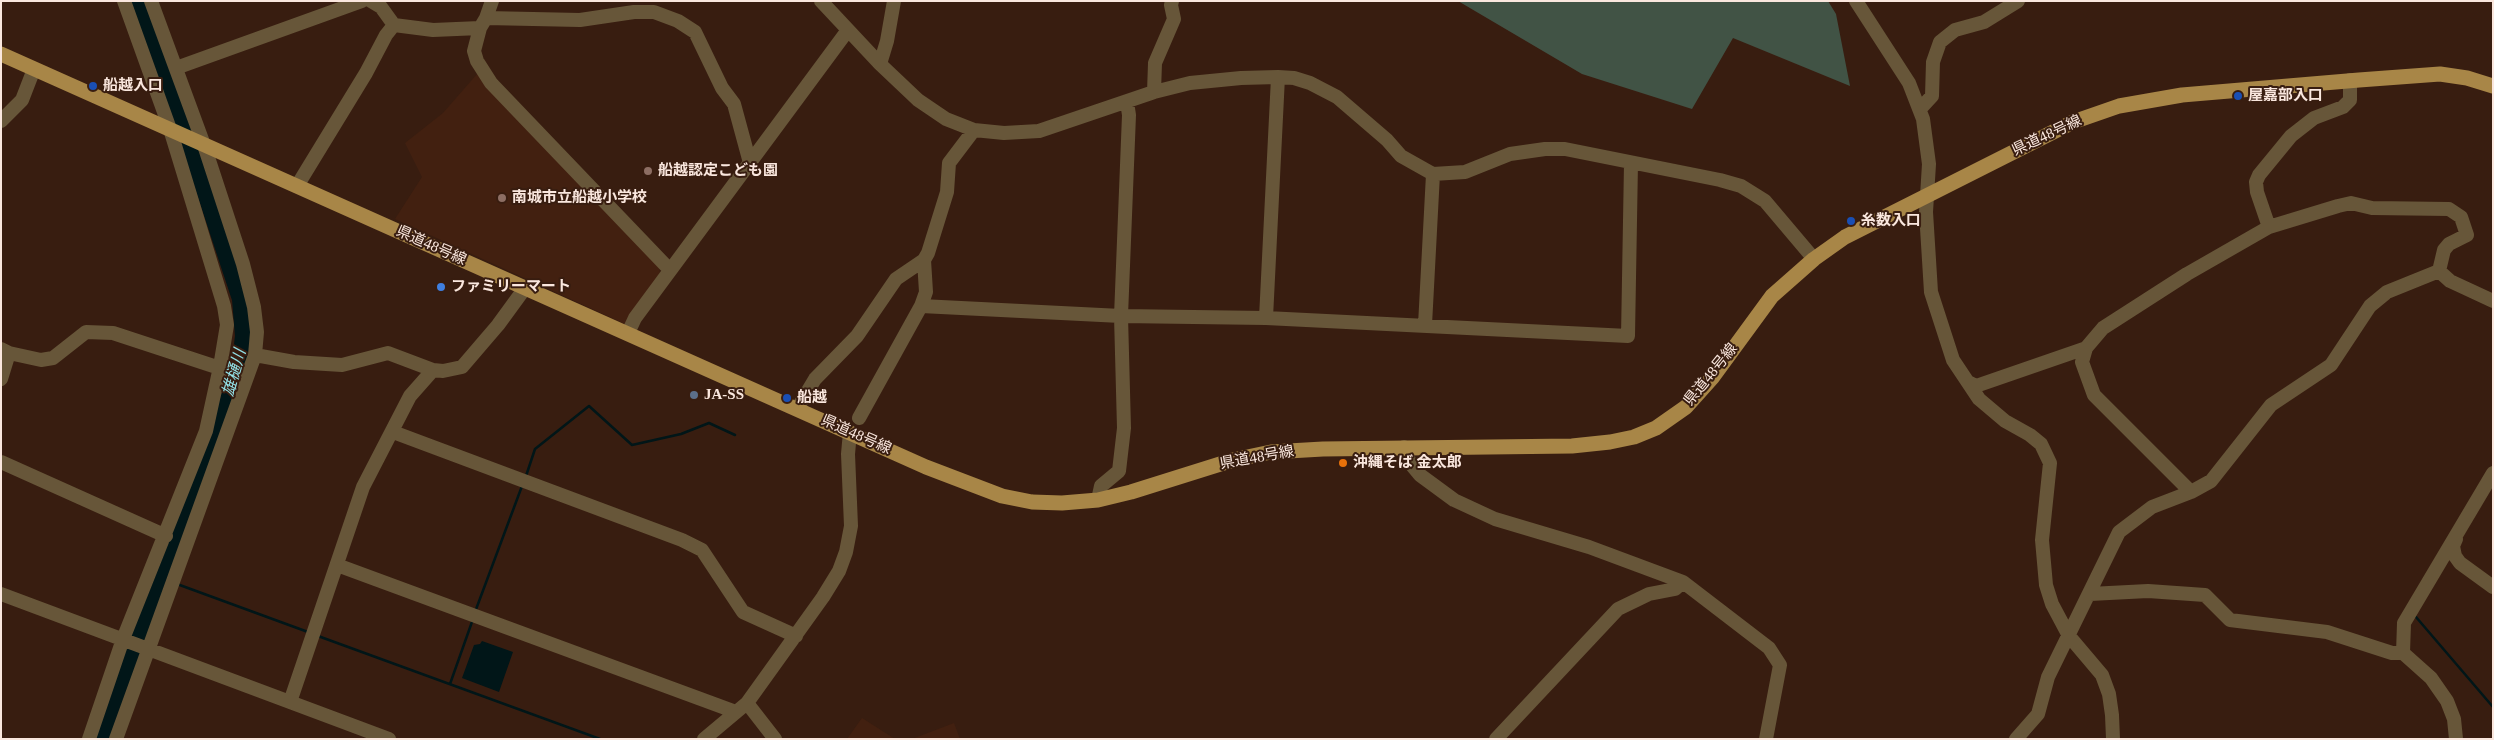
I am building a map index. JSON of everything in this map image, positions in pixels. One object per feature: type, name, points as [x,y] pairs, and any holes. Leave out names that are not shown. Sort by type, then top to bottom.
[{"type":"main road","name":"県道48号線","points":[[1,54],[941,474],[1002,496],[1032,502],[1062,503],[1098,500],[1233,460],[1271,452],[1404,447],[1590,445],[1634,437],[1656,428],[1686,407],[1700,393],[1772,296],[1814,259],[1845,237],[2064,126],[2119,106],[2182,95],[2440,74],[2468,78],[2493,86]]},
{"type":"street","points":[[89,739],[123,639],[166,536],[206,430],[227,324],[224,306],[173,131],[124,1]]},
{"type":"street","points":[[116,739],[256,355],[257,332],[254,308],[243,264],[151,1]]},
{"type":"street","points":[[176,68],[362,1]]},
{"type":"street","points":[[371,1],[381,7],[394,25],[433,30],[483,23],[580,20],[634,12],[654,12],[678,21],[695,32],[722,88],[734,104],[750,163]]},
{"type":"street","points":[[492,1],[474,51],[477,62],[491,83],[670,270]]},
{"type":"street","points":[[820,1],[880,64],[930,110],[974,130],[1004,132],[1039,131],[1154,92],[1190,83],[1278,76],[1310,82],[1338,98],[1387,140],[1401,156],[1432,174],[1465,172],[1510,154],[1544,149],[1565,149],[1720,180],[1741,186],[1770,206],[1814,259]]},
{"type":"street","points":[[880,64],[887,41],[894,1]]},
{"type":"street","points":[[1154,92],[1155,62],[1174,19],[1172,1]]},
{"type":"street","points":[[1856,1],[1909,84],[1920,109],[1928,146],[1926,195],[1931,292],[1953,360],[1979,399],[1991,410],[2041,444],[2050,462],[2042,540],[2044,567],[2052,604],[2069,636],[2102,675],[2109,694],[2113,739]]},
{"type":"street","points":[[1920,109],[1932,96],[1933,62],[1940,42],[1956,30],[1984,22],[2018,1]]},
{"type":"street","points":[[297,186],[366,73],[386,35],[394,25]]},
{"type":"street","points":[[628,333],[635,318],[848,30]]},
{"type":"street","points":[[1,121],[22,100],[34,69]]},
{"type":"street","points":[[1266,318],[1278,76]]},
{"type":"street","points":[[2269,228],[2257,192],[2256,182],[2259,175],[2291,136],[2314,118],[2343,107],[2350,100],[2350,80]]},
{"type":"street","points":[[1098,500],[1101,486],[1119,471],[1124,428],[1121,316],[1129,115],[1127,102]]},
{"type":"street","points":[[797,409],[814,379],[857,336],[896,279],[924,260],[928,253],[947,192],[950,163],[974,130]]},
{"type":"street","points":[[921,306],[1121,316],[1266,318],[1628,336],[1631,163]]},
{"type":"street","points":[[1425,325],[1432,174]]},
{"type":"street","points":[[2191,492],[2094,395],[2082,362],[2086,348],[2103,328],[2187,274],[2269,228],[2351,203],[2372,208],[2449,210],[2461,217],[2467,235],[2450,244],[2444,250],[2439,271]]},
{"type":"street","points":[[859,418],[921,306],[926,292],[924,260]]},
{"type":"street","points":[[2439,271],[2450,281],[2493,301]]},
{"type":"street","points":[[2016,739],[2038,714],[2048,677],[2119,532],[2152,507],[2191,492],[2211,481],[2270,405],[2331,365],[2370,306],[2387,292],[2439,271]]},
{"type":"street","points":[[256,355],[294,362],[342,365],[388,352],[433,370],[443,371],[462,366],[468,362],[525,288]]},
{"type":"street","points":[[1,379],[5,351],[41,360],[53,358],[86,332],[114,333],[247,377]]},
{"type":"street","points":[[1968,382],[1976,386],[2086,348]]},
{"type":"street","points":[[290,702],[363,487],[410,396],[433,370]]},
{"type":"street","points":[[393,432],[682,540],[702,550],[743,612],[796,636]]},
{"type":"street","points":[[704,739],[742,707],[796,636],[839,571],[846,552],[851,526],[848,454],[850,432]]},
{"type":"street","points":[[1404,447],[1410,463],[1420,475],[1454,500],[1495,519],[1589,548],[1683,582],[1769,648],[1780,665],[1766,739]]},
{"type":"street","points":[[1,462],[166,536]]},
{"type":"street","points":[[2403,653],[2404,623],[2493,473]]},
{"type":"street","points":[[2459,531],[2453,546],[2455,556],[2460,563],[2493,587]]},
{"type":"street","points":[[337,565],[742,707],[774,739]]},
{"type":"street","points":[[1496,739],[1618,609],[1649,594],[1675,589],[1683,582]]},
{"type":"street","points":[[2090,594],[2148,590],[2205,595],[2230,620],[2327,632],[2392,653],[2403,653],[2431,678],[2447,701],[2454,719],[2456,739]]},
{"type":"street","points":[[1,594],[389,739]]},
{"type":"shaded area","name":"南城市立船越小学校","points":[[478,73],[659,265],[660,275],[625,324],[395,219],[422,177],[405,143],[443,113]]},
{"type":"shaded area","points":[[482,641],[513,652],[499,692],[462,678],[474,645],[480,644]]},
{"type":"shaded area","points":[[862,718],[895,739],[847,739]]},
{"type":"shaded area","points":[[954,723],[960,739],[912,739]]},
{"type":"green space","points":[[1458,1],[1828,1],[1836,14],[1850,86],[1733,38],[1692,109],[1582,74]]},
{"type":"waterway","name":"雄樋川","points":[[103,739],[143,622],[219,428],[240,362],[243,336],[240,299],[138,1]]},
{"type":"waterway","points":[[526,476],[535,449],[589,406],[632,445],[681,434],[709,423],[735,435]]},
{"type":"waterway","points":[[475,612],[522,486]]},
{"type":"waterway","points":[[161,578],[169,581]]},
{"type":"waterway","points":[[177,584],[308,632]]},
{"type":"waterway","points":[[2416,617],[2493,707]]},
{"type":"waterway","points":[[450,684],[473,619]]},
{"type":"waterway","points":[[318,636],[600,739]]},
{"type":"place","name":"船越入口","points":[[93,86]]},
{"type":"place","name":"屋嘉部入口","points":[[2238,96]]},
{"type":"place","name":"船越認定こども園","points":[[648,171]]},
{"type":"place","name":"南城市立船越小学校","points":[[502,198]]},
{"type":"place","name":"糸数入口","points":[[1851,221]]},
{"type":"place","name":"ファミリーマート","points":[[441,287]]},
{"type":"place","name":"JA-SS","points":[[694,395]]},
{"type":"place","name":"船越","points":[[787,398]]},
{"type":"place","name":"沖縄そば 金太郎","points":[[1343,463]]}]
